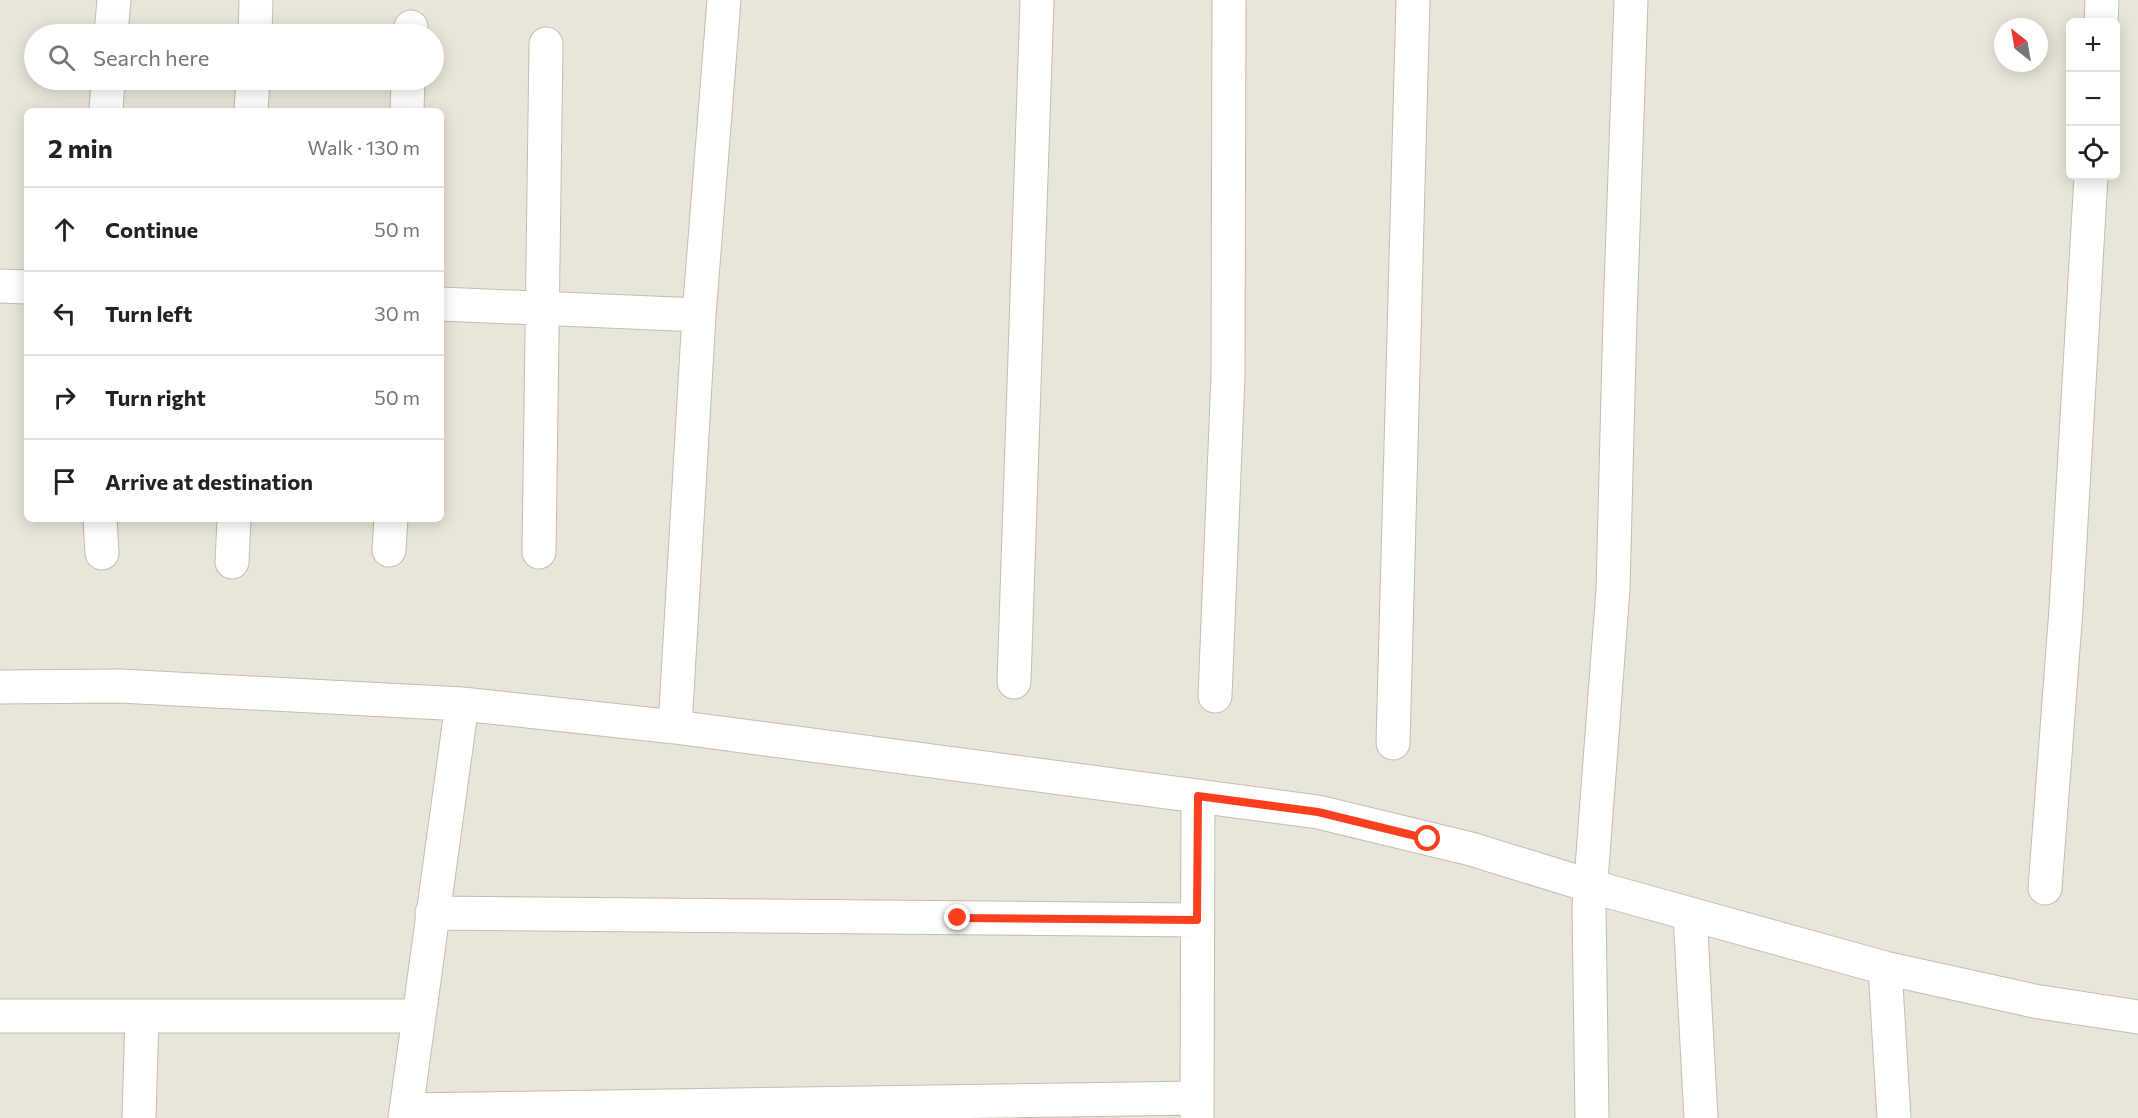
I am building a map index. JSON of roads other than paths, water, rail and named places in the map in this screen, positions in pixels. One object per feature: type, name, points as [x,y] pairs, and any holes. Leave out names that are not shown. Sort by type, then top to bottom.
[{"type":"street","points":[[112,24],[114,0]]},
{"type":"street","points":[[255,24],[256,0]]},
{"type":"street","points":[[675,728],[699,315],[724,0]]},
{"type":"street","points":[[1014,682],[1036,0]]},
{"type":"street","points":[[1215,696],[1228,375],[1229,0]]},
{"type":"street","points":[[1393,743],[1413,0]]},
{"type":"street","points":[[1592,1118],[1588,930],[1613,589],[1631,0]]},
{"type":"street","points":[[2101,18],[2102,0]]},
{"type":"street","points":[[539,552],[546,44]]},
{"type":"street","points":[[106,108],[107,90]]},
{"type":"street","points":[[251,108],[252,90]]},
{"type":"street","points":[[407,108],[408,90]]},
{"type":"street","points":[[2046,888],[2067,609],[2091,180]]},
{"type":"street","points":[[0,286],[24,287]]},
{"type":"street","points":[[444,304],[699,315]]},
{"type":"street","points":[[100,522],[102,553]]},
{"type":"street","points":[[232,562],[234,522]]},
{"type":"street","points":[[0,687],[120,686],[462,704],[675,728],[1318,812],[1472,849],[1592,886],[1886,968],[2034,1001],[2138,1017]]},
{"type":"street","points":[[462,704],[406,1114],[1196,1108],[1198,796]]},
{"type":"street","points":[[432,913],[1197,920]]},
{"type":"street","points":[[1690,914],[1701,1118]]},
{"type":"street","points":[[1886,968],[1894,1118]]},
{"type":"street","points":[[0,1016],[418,1016]]},
{"type":"street","points":[[139,1118],[142,1016]]}]
